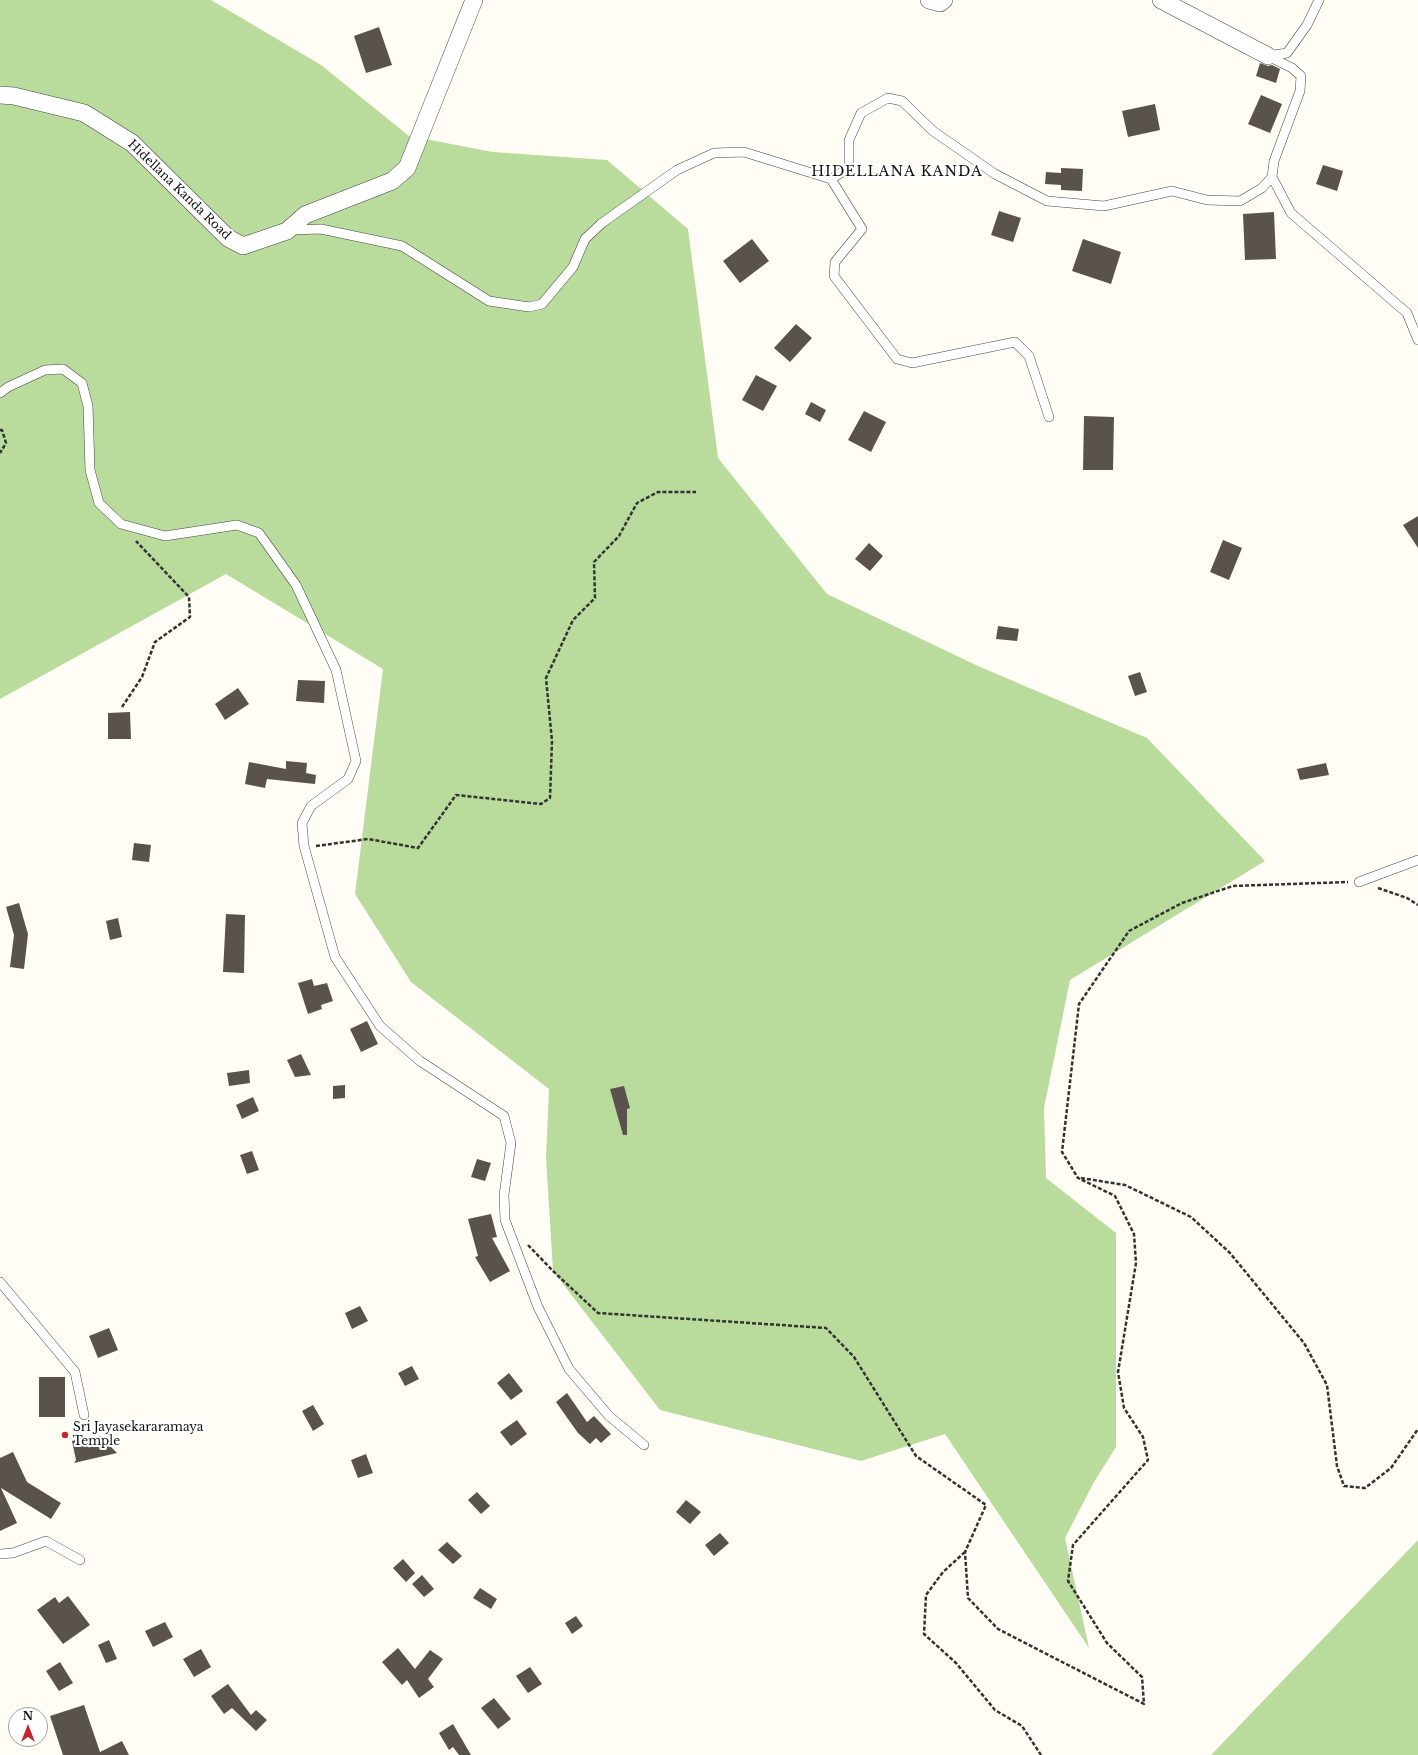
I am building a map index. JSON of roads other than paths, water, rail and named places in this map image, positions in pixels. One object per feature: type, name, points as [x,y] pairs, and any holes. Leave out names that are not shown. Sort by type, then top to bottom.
[{"type":"street","name":"Hidellana Kanda Road","points":[[0,94],[84,113],[132,143],[228,238],[243,246],[287,230],[305,215],[392,181],[407,168],[474,0]]},
{"type":"street","points":[[929,0],[940,3],[944,0]]},
{"type":"street","points":[[1161,0],[1268,56]]},
{"type":"lane","points":[[1268,56],[1287,53],[1307,25],[1319,0]]},
{"type":"lane","points":[[1268,56],[1292,68],[1301,76],[1300,91],[1274,161],[1272,177],[1291,213],[1407,313],[1418,340]]},
{"type":"lane","points":[[830,179],[849,168],[849,140],[861,113],[888,98],[902,102],[933,131],[995,174],[1047,201],[1104,206],[1172,191],[1207,200],[1240,201],[1262,188],[1272,177]]},
{"type":"lane","points":[[287,230],[321,229],[402,246],[489,301],[529,307],[542,304],[573,268],[585,240],[602,223],[677,170],[714,153],[744,152],[830,179],[862,229],[835,262],[834,276],[897,359],[912,363],[1015,342],[1029,356],[1049,417]]},
{"type":"lane","points":[[0,392],[45,370],[63,369],[82,383],[88,406],[90,470],[99,503],[121,524],[165,536],[237,525],[259,532],[296,586],[336,670],[356,761],[348,779],[311,806],[302,822],[304,846],[335,957],[380,1026],[420,1061],[504,1116],[511,1143],[504,1195],[505,1220],[538,1307],[569,1369],[609,1416],[644,1444]]},
{"type":"lane","points":[[1359,882],[1418,860]]},
{"type":"lane","points":[[0,1282],[74,1372],[84,1415]]},
{"type":"lane","points":[[0,1554],[13,1553],[46,1541],[80,1560]]},
{"type":"place","name":"Sri Jayasekararamaya Temple","points":[[65,1435]]},
{"type":"district","name":"HIDELLANA KANDA","points":[[897,172]]}]
